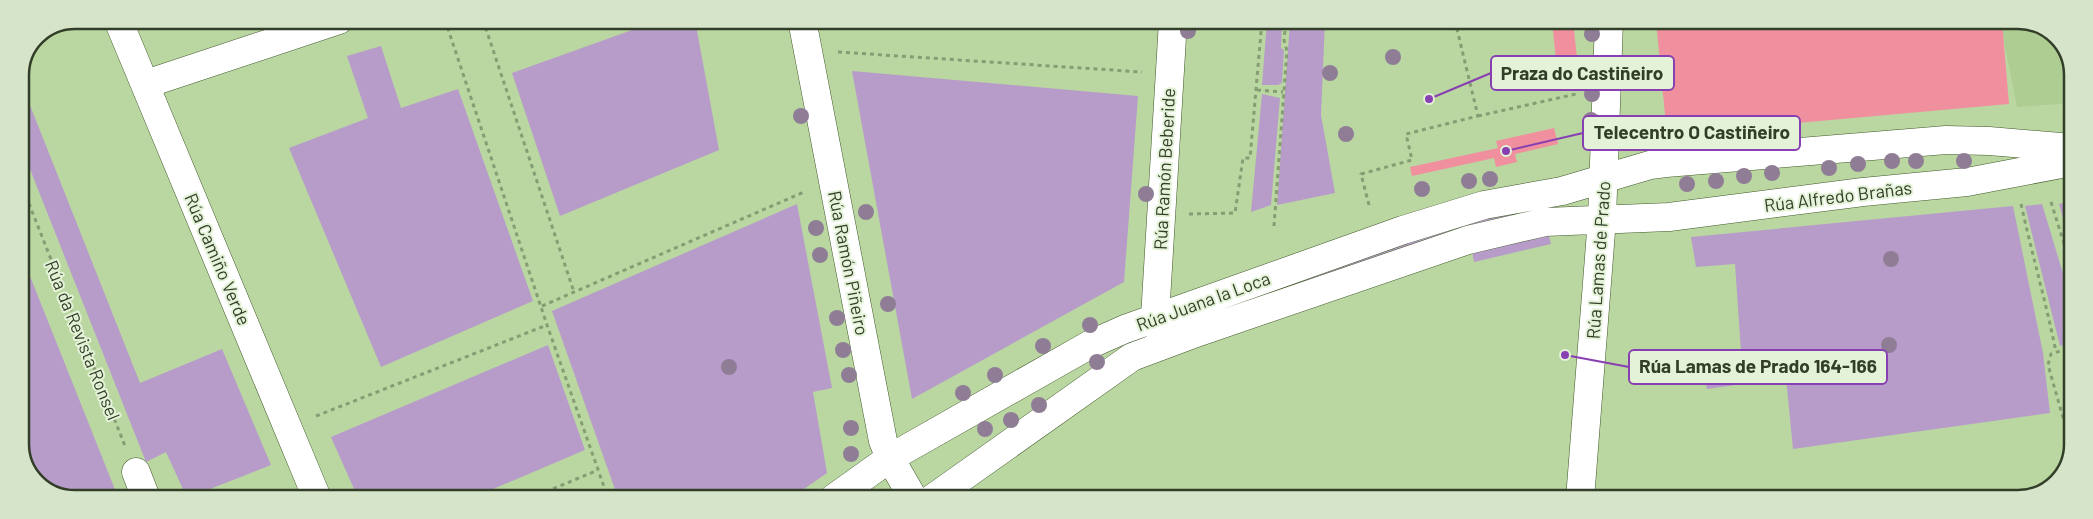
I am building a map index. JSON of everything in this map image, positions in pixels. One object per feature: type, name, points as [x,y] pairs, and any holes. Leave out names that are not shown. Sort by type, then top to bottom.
[{"type":"street","name":"Rúa Camiño Verde","points":[[122,29],[314,490]]},
{"type":"street","points":[[146,84],[312,29]]},
{"type":"street","name":"Rúa Ramón Piñeiro","points":[[804,29],[883,440],[890,458],[908,490]]},
{"type":"street","name":"Rúa Ramón Beberide","points":[[1155,317],[1172,29]]},
{"type":"street","name":"Rúa Lamas de Prado","points":[[1581,490],[1605,179],[1609,29]]},
{"type":"street","points":[[1605,179],[1650,165],[1666,163],[1946,140],[1989,141],[2064,147]]},
{"type":"street","name":"Rúa Alfredo Brañas","points":[[1602,219],[1669,217],[1863,192],[1967,182],[2064,164]]},
{"type":"street","name":"Rúa Juana la Loca","points":[[845,490],[890,458],[1091,344],[1155,317],[1402,230],[1484,205],[1562,191],[1605,179]]},
{"type":"street","name":"Rúa Juana la Loca","points":[[944,490],[1132,357],[1468,240],[1544,222],[1602,219]]},
{"type":"street","points":[[1155,317],[1164,345]]},
{"type":"street","points":[[136,472],[143,490]]},
{"type":"path","points":[[448,29],[547,325],[605,490]]},
{"type":"path","points":[[485,29],[574,292]]},
{"type":"path","points":[[1161,215],[1235,213],[1243,158],[1250,158],[1261,29]]},
{"type":"path","points":[[1274,226],[1287,51],[1284,40],[1285,29]]},
{"type":"path","points":[[1456,29],[1478,116]]},
{"type":"path","points":[[838,52],[1169,74]]},
{"type":"path","points":[[1257,90],[1283,92]]},
{"type":"path","points":[[1369,205],[1361,174],[1412,160],[1406,134],[1576,94]]},
{"type":"path","points":[[542,306],[804,192]]},
{"type":"path","points":[[2051,202],[2064,244]]},
{"type":"path","name":"Rúa da Revista Ronsel","points":[[29,204],[136,472]]},
{"type":"path","points":[[2021,204],[2035,267],[2047,307],[2056,352]]},
{"type":"path","points":[[316,416],[547,325]]},
{"type":"path","points":[[2064,350],[2051,354],[2048,365],[2064,421]]},
{"type":"path","points":[[550,490],[598,470]]},
{"type":"shaded area","points":[[635,29],[697,29],[719,150],[560,216],[512,73]]},
{"type":"shaded area","points":[[1266,29],[1282,29],[1281,48],[1284,50],[1282,83],[1278,85],[1262,85]]},
{"type":"shaded area","points":[[1289,29],[1325,29],[1321,115],[1335,193],[1277,205]]},
{"type":"shaded area","points":[[2002,29],[2036,32],[2053,44],[2063,63],[2064,104],[2017,107]]},
{"type":"shaded area","points":[[381,46],[401,108],[458,89],[533,301],[381,367],[289,148],[368,118],[347,56]]},
{"type":"shaded area","points":[[852,71],[1138,96],[1124,282],[912,399]]},
{"type":"shaded area","points":[[1262,94],[1280,98],[1271,205],[1251,212]]},
{"type":"shaded area","points":[[29,103],[140,383],[222,349],[271,465],[207,490],[183,490],[166,452],[146,462],[29,167]]},
{"type":"shaded area","points":[[2064,203],[2064,222],[2059,204]]},
{"type":"shaded area","points":[[797,204],[832,388],[813,392],[827,473],[803,490],[615,490],[552,311]]},
{"type":"shaded area","points":[[2042,204],[2064,277],[2064,345],[2060,346],[2025,206]]},
{"type":"shaded area","points":[[2013,206],[2043,353],[2050,413],[1793,449],[1786,378],[1707,389],[1701,359],[1741,352],[1735,264],[1696,267],[1691,237]]},
{"type":"shaded area","points":[[1541,207],[1541,212],[1187,326],[1186,319],[1447,227]]},
{"type":"shaded area","points":[[1549,236],[1551,244],[1474,262],[1472,251]]},
{"type":"shaded area","points":[[29,274],[115,490],[60,488],[40,475],[32,462],[29,447]]},
{"type":"shaded area","points":[[548,345],[585,450],[491,490],[354,490],[331,437]]},
{"type":"building","points":[[1553,29],[1574,29],[1577,58],[1556,60]]},
{"type":"building","points":[[1657,29],[2003,29],[2009,104],[1720,130],[1721,141],[1668,146]]},
{"type":"building","points":[[1554,128],[1558,144],[1515,154],[1517,162],[1496,167],[1494,158],[1412,176],[1410,167],[1498,148],[1496,141]]},
{"type":"place","name":"Praza do Castiñeiro","points":[[1429,99]]},
{"type":"place","name":"Telecentro O Castiñeiro","points":[[1506,151]]},
{"type":"place","name":"Rúa Lamas de Prado 164-166","points":[[1565,355]]}]
